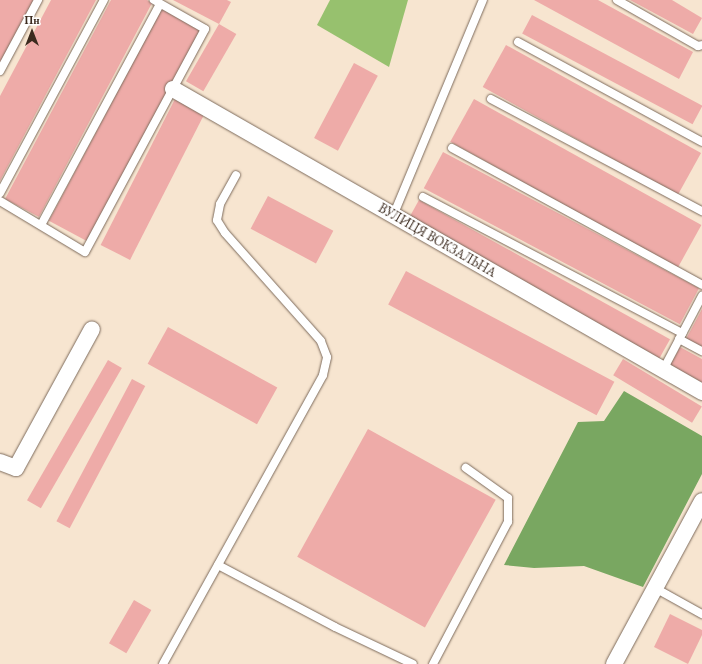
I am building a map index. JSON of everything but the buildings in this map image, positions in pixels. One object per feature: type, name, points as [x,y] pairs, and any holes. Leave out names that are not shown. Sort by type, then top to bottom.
[{"type":"street","name":"ВУЛИЦЯ ВОКЗАЛЬНА","points":[[173,89],[702,392]]},
{"type":"street","points":[[0,462],[16,468],[92,329]]},
{"type":"street","points":[[614,664],[702,501]]},
{"type":"lane","points":[[0,71],[38,0]]},
{"type":"lane","points":[[0,193],[104,0]]},
{"type":"lane","points":[[393,216],[483,0]]},
{"type":"lane","points":[[617,0],[698,46],[702,44]]},
{"type":"lane","points":[[0,200],[41,225],[86,252],[205,29],[157,2],[41,225]]},
{"type":"lane","points":[[518,42],[702,142]]},
{"type":"lane","points":[[491,99],[702,211]]},
{"type":"lane","points":[[452,148],[702,285]]},
{"type":"lane","points":[[163,664],[323,375],[327,357],[321,340],[225,234],[217,220],[220,204],[236,175]]},
{"type":"lane","points":[[424,197],[680,336],[702,351]]},
{"type":"lane","points":[[663,370],[680,336],[701,300]]},
{"type":"lane","points":[[433,664],[508,522],[508,498],[466,468]]},
{"type":"lane","points":[[218,565],[335,627],[413,664]]},
{"type":"lane","points":[[655,588],[702,614]]},
{"type":"green space","points":[[330,0],[408,0],[389,67],[317,25]]},
{"type":"green space","points":[[624,391],[702,436],[702,474],[643,587],[584,566],[534,568],[504,565],[578,422],[604,421]]}]
